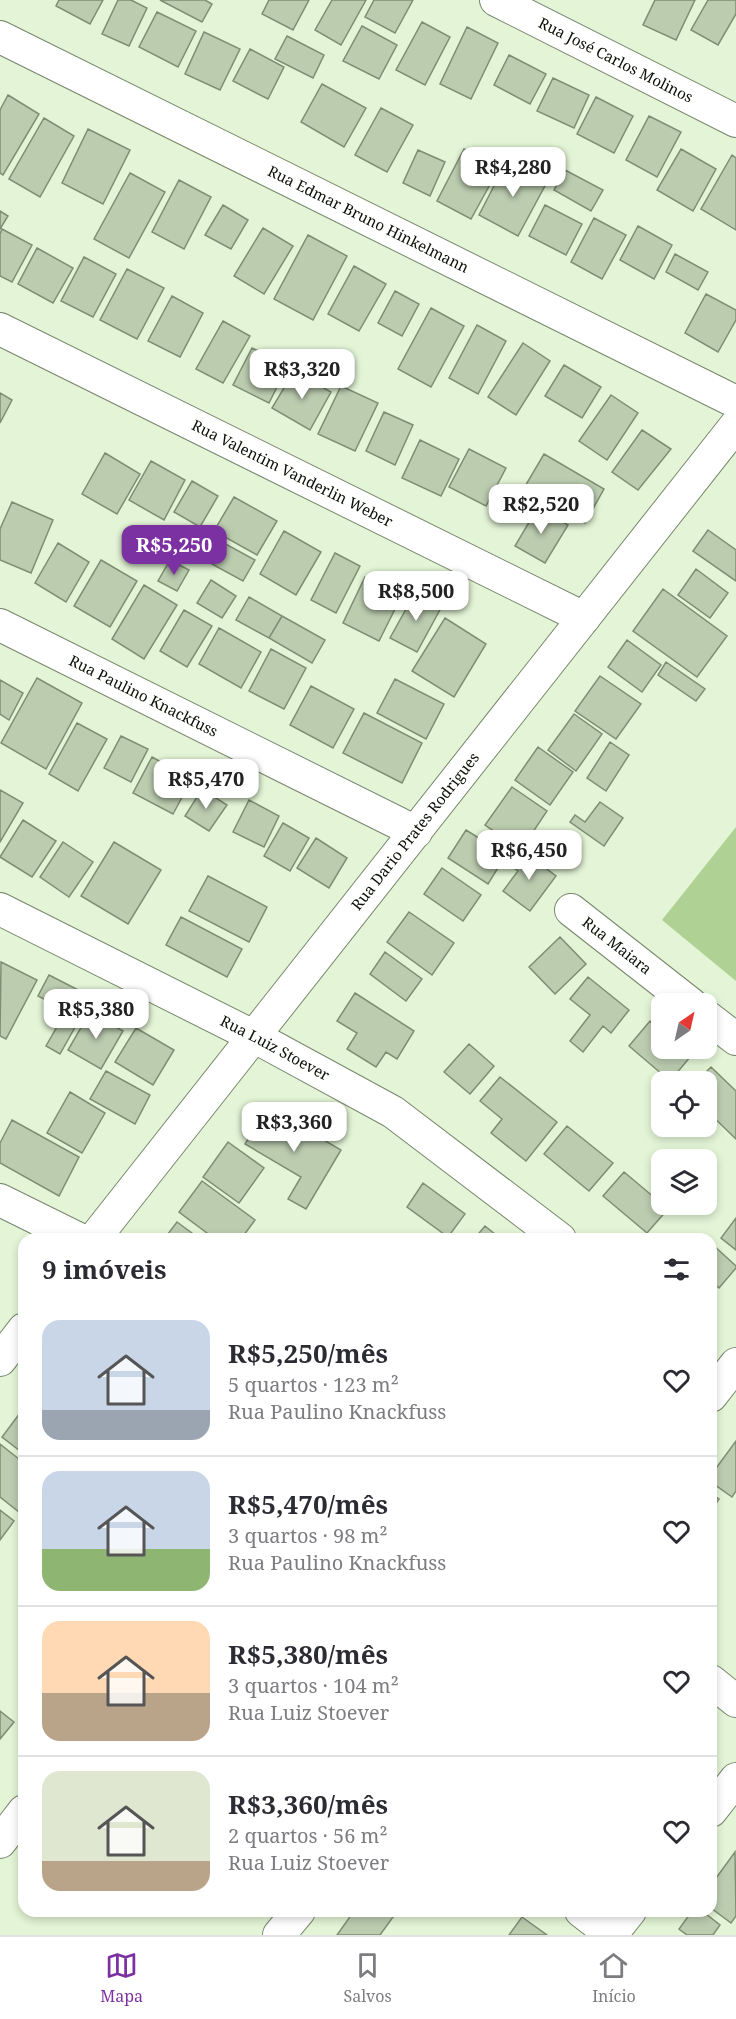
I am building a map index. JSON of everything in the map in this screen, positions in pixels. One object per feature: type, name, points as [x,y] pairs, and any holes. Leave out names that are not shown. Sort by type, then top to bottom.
[{"type":"street","name":"Rua José Carlos Molinos","points":[[496,0],[736,121]]},
{"type":"street","name":"Rua Edmar Bruno Hinkelmann","points":[[0,37],[736,402]]},
{"type":"street","name":"Rua Valentim Vanderlin Weber","points":[[0,329],[584,618]]},
{"type":"street","name":"Rua Dario Prates Rodrigues","points":[[99,1233],[736,424]]},
{"type":"street","name":"Rua Paulino Knackfuss","points":[[0,626],[416,832]]},
{"type":"street","name":"Rua Luiz Stoever","points":[[0,909],[255,1037],[393,1113],[552,1233]]},
{"type":"street","name":"Rua Maiara","points":[[571,910],[677,993]]},
{"type":"street","points":[[717,1024],[736,1039]]},
{"type":"street","points":[[0,1200],[67,1233]]},
{"type":"street","points":[[0,1360],[18,1337]]},
{"type":"street","points":[[717,1386],[729,1365]]},
{"type":"street","points":[[717,1686],[736,1701]]},
{"type":"street","points":[[717,1803],[736,1779]]},
{"type":"street","points":[[0,1842],[18,1819]]},
{"type":"street","points":[[279,1935],[294,1917]]},
{"type":"street","points":[[588,1917],[611,1935],[625,1917]]},
{"type":"green space","points":[[736,827],[736,981],[662,920]]},
{"type":"building","points":[[59,0],[103,0],[90,24],[56,6]]},
{"type":"building","points":[[118,0],[131,0],[147,8],[129,46],[102,34]]},
{"type":"building","points":[[160,0],[205,0],[212,4],[202,22]]},
{"type":"building","points":[[269,0],[309,0],[293,30],[262,14]]},
{"type":"building","points":[[332,0],[366,0],[341,45],[315,30]]},
{"type":"building","points":[[374,0],[413,0],[395,33],[365,17]]},
{"type":"building","points":[[655,0],[695,0],[676,40],[643,25]]},
{"type":"building","points":[[708,0],[736,0],[736,14],[718,45],[691,30]]},
{"type":"building","points":[[157,12],[196,31],[178,67],[139,47]]},
{"type":"building","points":[[422,22],[450,37],[425,85],[396,70]]},
{"type":"building","points":[[362,26],[397,45],[379,79],[343,61]]},
{"type":"building","points":[[467,27],[498,43],[471,99],[440,84]]},
{"type":"building","points":[[204,32],[240,49],[220,90],[185,74]]},
{"type":"building","points":[[287,36],[324,55],[313,78],[275,59]]},
{"type":"building","points":[[250,49],[284,67],[268,99],[233,81]]},
{"type":"building","points":[[509,55],[546,74],[530,104],[494,85]]},
{"type":"building","points":[[553,78],[589,95],[574,128],[537,111]]},
{"type":"building","points":[[322,84],[366,108],[344,147],[301,122]]},
{"type":"building","points":[[8,95],[39,114],[3,175],[0,173],[0,110]]},
{"type":"building","points":[[596,97],[633,116],[614,153],[577,134]]},
{"type":"building","points":[[381,108],[413,125],[387,172],[355,155]]},
{"type":"building","points":[[649,116],[681,132],[657,177],[626,160]]},
{"type":"building","points":[[44,118],[74,136],[40,197],[9,179]]},
{"type":"building","points":[[88,129],[130,150],[103,204],[62,183]]},
{"type":"building","points":[[464,149],[499,168],[471,219],[437,201]]},
{"type":"building","points":[[681,149],[716,169],[693,211],[657,190]]},
{"type":"building","points":[[418,150],[445,162],[430,196],[403,183]]},
{"type":"building","points":[[732,155],[736,158],[736,230],[701,209]]},
{"type":"building","points":[[507,161],[547,182],[518,236],[479,215]]},
{"type":"building","points":[[565,170],[603,190],[591,211],[554,190]]},
{"type":"building","points":[[130,173],[165,192],[129,258],[94,239]]},
{"type":"building","points":[[179,180],[211,197],[184,249],[152,232]]},
{"type":"building","points":[[223,205],[248,220],[231,249],[205,235]]},
{"type":"building","points":[[545,205],[582,224],[566,255],[529,236]]},
{"type":"building","points":[[0,211],[8,216],[0,229]]},
{"type":"building","points":[[594,218],[626,235],[602,279],[571,262]]},
{"type":"building","points":[[638,226],[672,245],[654,279],[620,260]]},
{"type":"building","points":[[263,228],[293,246],[264,294],[234,276]]},
{"type":"building","points":[[2,229],[32,245],[12,282],[0,276]]},
{"type":"building","points":[[308,235],[347,256],[313,320],[274,299]]},
{"type":"building","points":[[37,248],[73,268],[53,303],[18,284]]},
{"type":"building","points":[[675,254],[708,272],[698,290],[666,272]]},
{"type":"building","points":[[84,257],[116,274],[93,317],[61,301]]},
{"type":"building","points":[[354,266],[386,284],[359,331],[328,314]]},
{"type":"building","points":[[127,269],[164,288],[137,339],[100,320]]},
{"type":"building","points":[[395,291],[419,304],[402,336],[378,323]]},
{"type":"building","points":[[706,294],[736,310],[736,320],[718,352],[685,333]]},
{"type":"building","points":[[172,296],[203,313],[180,357],[148,341]]},
{"type":"building","points":[[431,308],[464,326],[431,387],[398,369]]},
{"type":"building","points":[[223,321],[250,336],[223,383],[196,369]]},
{"type":"building","points":[[477,325],[506,341],[478,394],[449,378]]},
{"type":"building","points":[[523,343],[550,361],[516,415],[488,397]]},
{"type":"building","points":[[252,348],[288,365],[269,403],[233,385]]},
{"type":"building","points":[[564,365],[601,387],[582,418],[545,396]]},
{"type":"building","points":[[294,371],[331,392],[310,430],[272,408]]},
{"type":"building","points":[[341,386],[378,403],[355,451],[318,434]]},
{"type":"building","points":[[0,393],[12,400],[0,423]]},
{"type":"building","points":[[611,395],[638,413],[607,460],[579,441]]},
{"type":"building","points":[[384,412],[413,425],[395,465],[366,451]]},
{"type":"building","points":[[642,430],[671,449],[638,490],[612,472]]},
{"type":"building","points":[[420,440],[459,459],[441,496],[402,478]]},
{"type":"building","points":[[469,449],[506,468],[486,506],[449,487]]},
{"type":"building","points":[[105,453],[140,474],[117,514],[82,494]]},
{"type":"building","points":[[544,454],[604,489],[585,523],[524,488]]},
{"type":"building","points":[[151,461],[185,480],[164,520],[129,500]]},
{"type":"building","points":[[192,481],[218,496],[200,527],[174,512]]},
{"type":"building","points":[[234,497],[277,521],[257,555],[214,531]]},
{"type":"building","points":[[12,502],[53,520],[31,573],[0,560],[0,529]]},
{"type":"building","points":[[538,507],[568,525],[545,563],[515,546]]},
{"type":"building","points":[[708,530],[736,550],[736,581],[693,551]]},
{"type":"building","points":[[284,531],[321,552],[296,595],[260,574]]},
{"type":"building","points":[[211,536],[255,560],[243,581],[199,557]]},
{"type":"building","points":[[58,543],[89,562],[66,602],[35,583]]},
{"type":"building","points":[[335,553],[360,566],[336,613],[311,600]]},
{"type":"building","points":[[101,560],[137,581],[110,627],[74,606]]},
{"type":"building","points":[[170,560],[189,570],[177,591],[158,581]]},
{"type":"building","points":[[696,569],[728,593],[710,618],[678,595]]},
{"type":"building","points":[[365,577],[402,595],[379,641],[343,623]]},
{"type":"building","points":[[211,580],[236,596],[222,618],[197,603]]},
{"type":"building","points":[[144,585],[177,605],[144,659],[112,639]]},
{"type":"building","points":[[663,589],[727,636],[697,677],[633,631]]},
{"type":"building","points":[[416,591],[442,606],[417,652],[390,638]]},
{"type":"building","points":[[249,597],[282,616],[269,638],[236,620]]},
{"type":"building","points":[[184,610],[212,626],[187,667],[160,651]]},
{"type":"building","points":[[282,616],[325,640],[312,663],[269,638]]},
{"type":"building","points":[[445,618],[486,644],[454,697],[412,671]]},
{"type":"building","points":[[219,628],[261,652],[241,688],[199,664]]},
{"type":"building","points":[[627,640],[661,665],[642,692],[608,667]]},
{"type":"building","points":[[271,649],[306,668],[284,709],[249,691]]},
{"type":"building","points":[[666,662],[705,689],[696,701],[658,675]]},
{"type":"building","points":[[600,676],[641,704],[616,739],[575,711]]},
{"type":"building","points":[[37,678],[82,703],[46,769],[1,743]]},
{"type":"building","points":[[395,679],[444,704],[426,739],[377,713]]},
{"type":"building","points":[[0,680],[23,693],[9,720],[0,714]]},
{"type":"building","points":[[311,686],[354,709],[333,748],[290,725]]},
{"type":"building","points":[[364,713],[422,743],[402,783],[343,753]]},
{"type":"building","points":[[574,714],[602,734],[576,771],[548,750]]},
{"type":"building","points":[[77,723],[107,739],[78,791],[49,774]]},
{"type":"building","points":[[121,736],[148,749],[131,782],[104,768]]},
{"type":"building","points":[[610,742],[629,755],[606,791],[587,778]]},
{"type":"building","points":[[538,747],[573,772],[550,805],[515,780]]},
{"type":"building","points":[[152,757],[192,779],[173,814],[133,793]]},
{"type":"building","points":[[512,787],[547,811],[521,850],[485,825]]},
{"type":"building","points":[[202,789],[227,805],[209,831],[185,816]]},
{"type":"building","points":[[0,790],[23,803],[0,842]]},
{"type":"building","points":[[249,800],[279,816],[264,847],[233,832]]},
{"type":"building","points":[[600,802],[623,818],[604,846],[570,822],[575,815],[585,822]]},
{"type":"building","points":[[23,820],[56,841],[32,877],[0,857]]},
{"type":"building","points":[[283,823],[309,838],[290,871],[264,856]]},
{"type":"building","points":[[466,830],[506,855],[488,884],[448,858]]},
{"type":"building","points":[[316,838],[347,858],[329,888],[297,868]]},
{"type":"building","points":[[63,842],[93,862],[69,897],[40,877]]},
{"type":"building","points":[[114,842],[161,870],[128,924],[81,896]]},
{"type":"building","points":[[523,851],[556,876],[530,911],[503,891],[518,871],[511,866]]},
{"type":"building","points":[[442,868],[481,895],[463,921],[424,894]]},
{"type":"building","points":[[208,876],[267,907],[249,942],[189,911]]},
{"type":"building","points":[[409,912],[454,943],[432,975],[387,942]]},
{"type":"building","points":[[181,917],[242,949],[227,977],[166,945]]},
{"type":"building","points":[[560,937],[586,964],[555,994],[529,967]]},
{"type":"building","points":[[385,952],[422,979],[406,1001],[370,974]]},
{"type":"building","points":[[1,962],[37,980],[6,1039],[0,1036]]},
{"type":"building","points":[[49,975],[92,997],[60,1054],[46,1046],[66,1011],[38,996]]},
{"type":"building","points":[[588,977],[629,1010],[611,1033],[603,1026],[583,1052],[570,1041],[590,1015],[570,999]]},
{"type":"building","points":[[355,993],[414,1031],[397,1059],[386,1052],[376,1067],[347,1049],[357,1033],[337,1021]]},
{"type":"building","points":[[90,1012],[123,1031],[101,1069],[68,1050]]},
{"type":"building","points":[[650,1021],[651,1059],[688,1059],[678,1071],[658,1071],[629,1046]]},
{"type":"building","points":[[136,1028],[174,1050],[153,1085],[115,1062]]},
{"type":"building","points":[[469,1044],[494,1066],[470,1094],[444,1072]]},
{"type":"building","points":[[106,1071],[150,1095],[135,1124],[90,1099]]},
{"type":"building","points":[[717,1073],[736,1091],[736,1139],[717,1121]]},
{"type":"building","points":[[500,1077],[557,1122],[526,1161],[491,1133],[502,1119],[480,1101]]},
{"type":"building","points":[[70,1092],[105,1113],[82,1153],[47,1133]]},
{"type":"building","points":[[268,1107],[341,1150],[306,1209],[288,1199],[301,1177],[245,1144]]},
{"type":"building","points":[[12,1120],[79,1157],[59,1196],[0,1163],[0,1143]]},
{"type":"building","points":[[567,1126],[613,1163],[589,1191],[544,1154]]},
{"type":"building","points":[[228,1142],[264,1168],[239,1203],[203,1177]]},
{"type":"building","points":[[624,1172],[651,1195],[651,1215],[663,1215],[647,1233],[603,1196]]},
{"type":"building","points":[[202,1181],[255,1220],[245,1233],[207,1233],[179,1212]]},
{"type":"building","points":[[423,1183],[465,1214],[451,1233],[443,1233],[407,1207]]},
{"type":"building","points":[[736,1218],[736,1250],[721,1238]]},
{"type":"building","points":[[177,1222],[192,1233],[169,1233]]},
{"type":"building","points":[[485,1226],[494,1233],[479,1233]]},
{"type":"building","points":[[717,1249],[736,1266],[719,1288],[717,1286]]},
{"type":"building","points":[[18,1416],[18,1449],[2,1437]]},
{"type":"building","points":[[736,1441],[736,1491],[732,1497],[717,1486],[717,1467]]},
{"type":"building","points":[[0,1444],[18,1458],[18,1511],[0,1497]]},
{"type":"building","points":[[0,1510],[14,1521],[0,1540]]},
{"type":"building","points":[[0,1711],[14,1722],[0,1739]]},
{"type":"building","points":[[735,1852],[736,1916],[731,1923],[717,1912],[717,1877]]},
{"type":"building","points":[[350,1917],[393,1917],[380,1935],[337,1935]]},
{"type":"building","points":[[522,1917],[547,1935],[509,1935]]},
{"type":"building","points":[[688,1917],[710,1917],[720,1925],[713,1935],[687,1935],[679,1929]]}]
